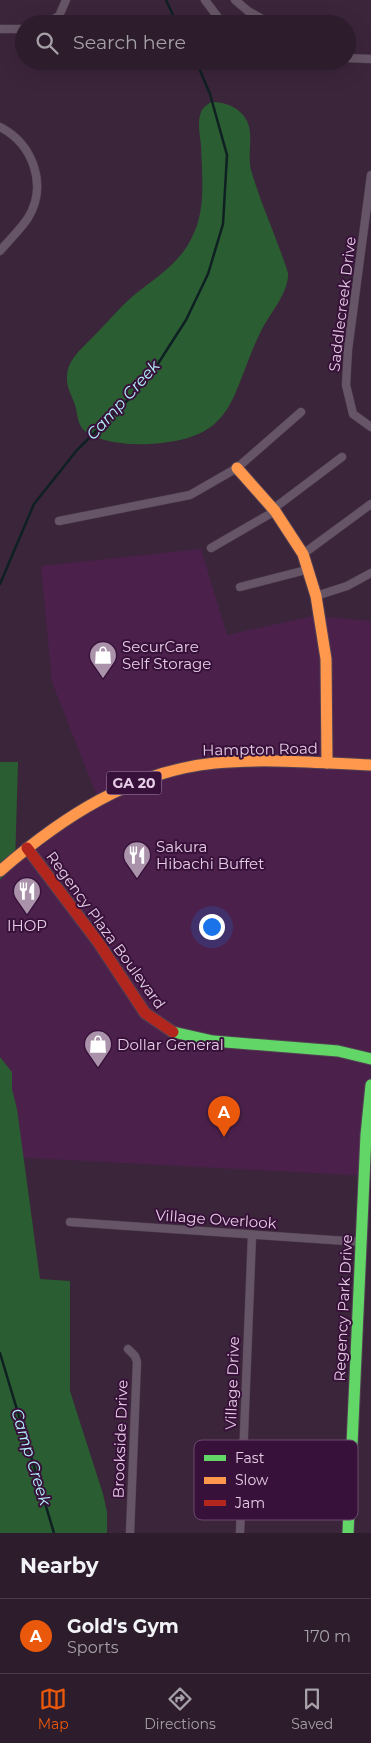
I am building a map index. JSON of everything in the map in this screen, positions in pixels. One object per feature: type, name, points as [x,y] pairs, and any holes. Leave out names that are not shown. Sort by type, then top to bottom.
[{"type":"street","points":[[59,15],[66,0]]},
{"type":"street","points":[[205,0],[216,15]]},
{"type":"street","points":[[235,0],[255,15]]},
{"type":"street","points":[[0,29],[15,29]]},
{"type":"street","points":[[356,58],[371,59]]},
{"type":"street","points":[[0,126],[14,136],[26,149],[34,165],[36,187],[34,204],[28,218],[0,251]]},
{"type":"street","name":"Saddlecreek Drive","points":[[371,175],[353,301],[346,385],[353,414],[371,427]]},
{"type":"street","points":[[59,521],[190,495],[237,468],[301,412]]},
{"type":"street","points":[[211,548],[274,510],[342,457]]},
{"type":"street","points":[[237,468],[274,510],[303,554],[306,570],[316,596],[326,659],[327,763]]},
{"type":"street","points":[[303,554],[371,504]]},
{"type":"street","points":[[240,587],[306,570]]},
{"type":"street","points":[[316,596],[347,586],[371,573]]},
{"type":"street","name":"Hampton Road","points":[[0,871],[62,821],[120,788],[161,773],[189,766],[230,762],[371,765]]},
{"type":"street","name":"Regency Plaza Boulevard","points":[[27,848],[98,942],[145,1013],[164,1028],[171,1032],[213,1041],[338,1051],[371,1059]]},
{"type":"street","name":"Regency Park Drive","points":[[352,1440],[366,1135],[371,1084]]},
{"type":"street","name":"Village Overlook","points":[[70,1222],[361,1242]]},
{"type":"street","name":"Village Drive","points":[[244,1440],[252,1235]]},
{"type":"street","name":"Brookside Drive","points":[[128,1348],[135,1356],[136,1362],[130,1533]]},
{"type":"street","name":"Village Drive","points":[[240,1533],[241,1520]]},
{"type":"street","name":"Regency Park Drive","points":[[348,1533],[349,1520]]},
{"type":"shaded area","points":[[201,549],[227,635],[313,616],[371,621],[371,1176],[11,1157],[12,1072],[0,1057],[0,880],[15,865],[99,801],[52,682],[41,566]]},
{"type":"green space","points":[[211,102],[232,106],[244,116],[249,126],[251,170],[288,273],[285,288],[260,333],[226,411],[215,424],[199,434],[178,440],[149,444],[134,444],[100,439],[86,432],[81,427],[67,384],[68,370],[75,356],[127,301],[175,262],[188,245],[197,225],[202,203],[199,120],[205,106]]},
{"type":"green space","points":[[0,762],[18,762],[15,865],[0,880]]},
{"type":"green space","points":[[0,1057],[12,1072],[12,1089],[17,1109],[40,1279],[70,1281],[70,1391],[103,1494],[107,1512],[107,1533],[0,1533]]},
{"type":"waterway","name":"Camp Creek","points":[[166,0],[173,15]]},
{"type":"waterway","name":"Camp Creek","points":[[0,584],[34,504],[77,450],[136,392],[152,373],[186,320],[208,274],[223,224],[227,155],[210,94],[200,70]]},
{"type":"waterway","name":"Camp Creek","points":[[0,1353],[54,1533]]},
{"type":"traffic: fast","points":[[173,1032],[213,1041],[338,1051],[371,1059]]},
{"type":"traffic: fast","points":[[352,1440],[366,1135],[371,1085]]},
{"type":"traffic: fast","points":[[348,1533],[349,1520]]},
{"type":"traffic: slow","points":[[237,468],[275,511],[303,554],[316,596],[326,659],[327,763]]},
{"type":"traffic: slow","points":[[0,871],[48,833],[99,800],[155,776],[184,768],[234,762],[293,761],[371,765]]},
{"type":"traffic: jam","points":[[27,848],[98,942],[145,1013],[173,1032]]},
{"type":"place","name":"SecurCare Self Storage","points":[[103,679]]},
{"type":"place","name":"Sakura Hibachi Buffet","points":[[137,879]]},
{"type":"place","name":"IHOP","points":[[27,915]]},
{"type":"place","name":"Dollar General","points":[[98,1068]]},
{"type":"place","name":"Gold's Gym","points":[[224,1137]]}]
